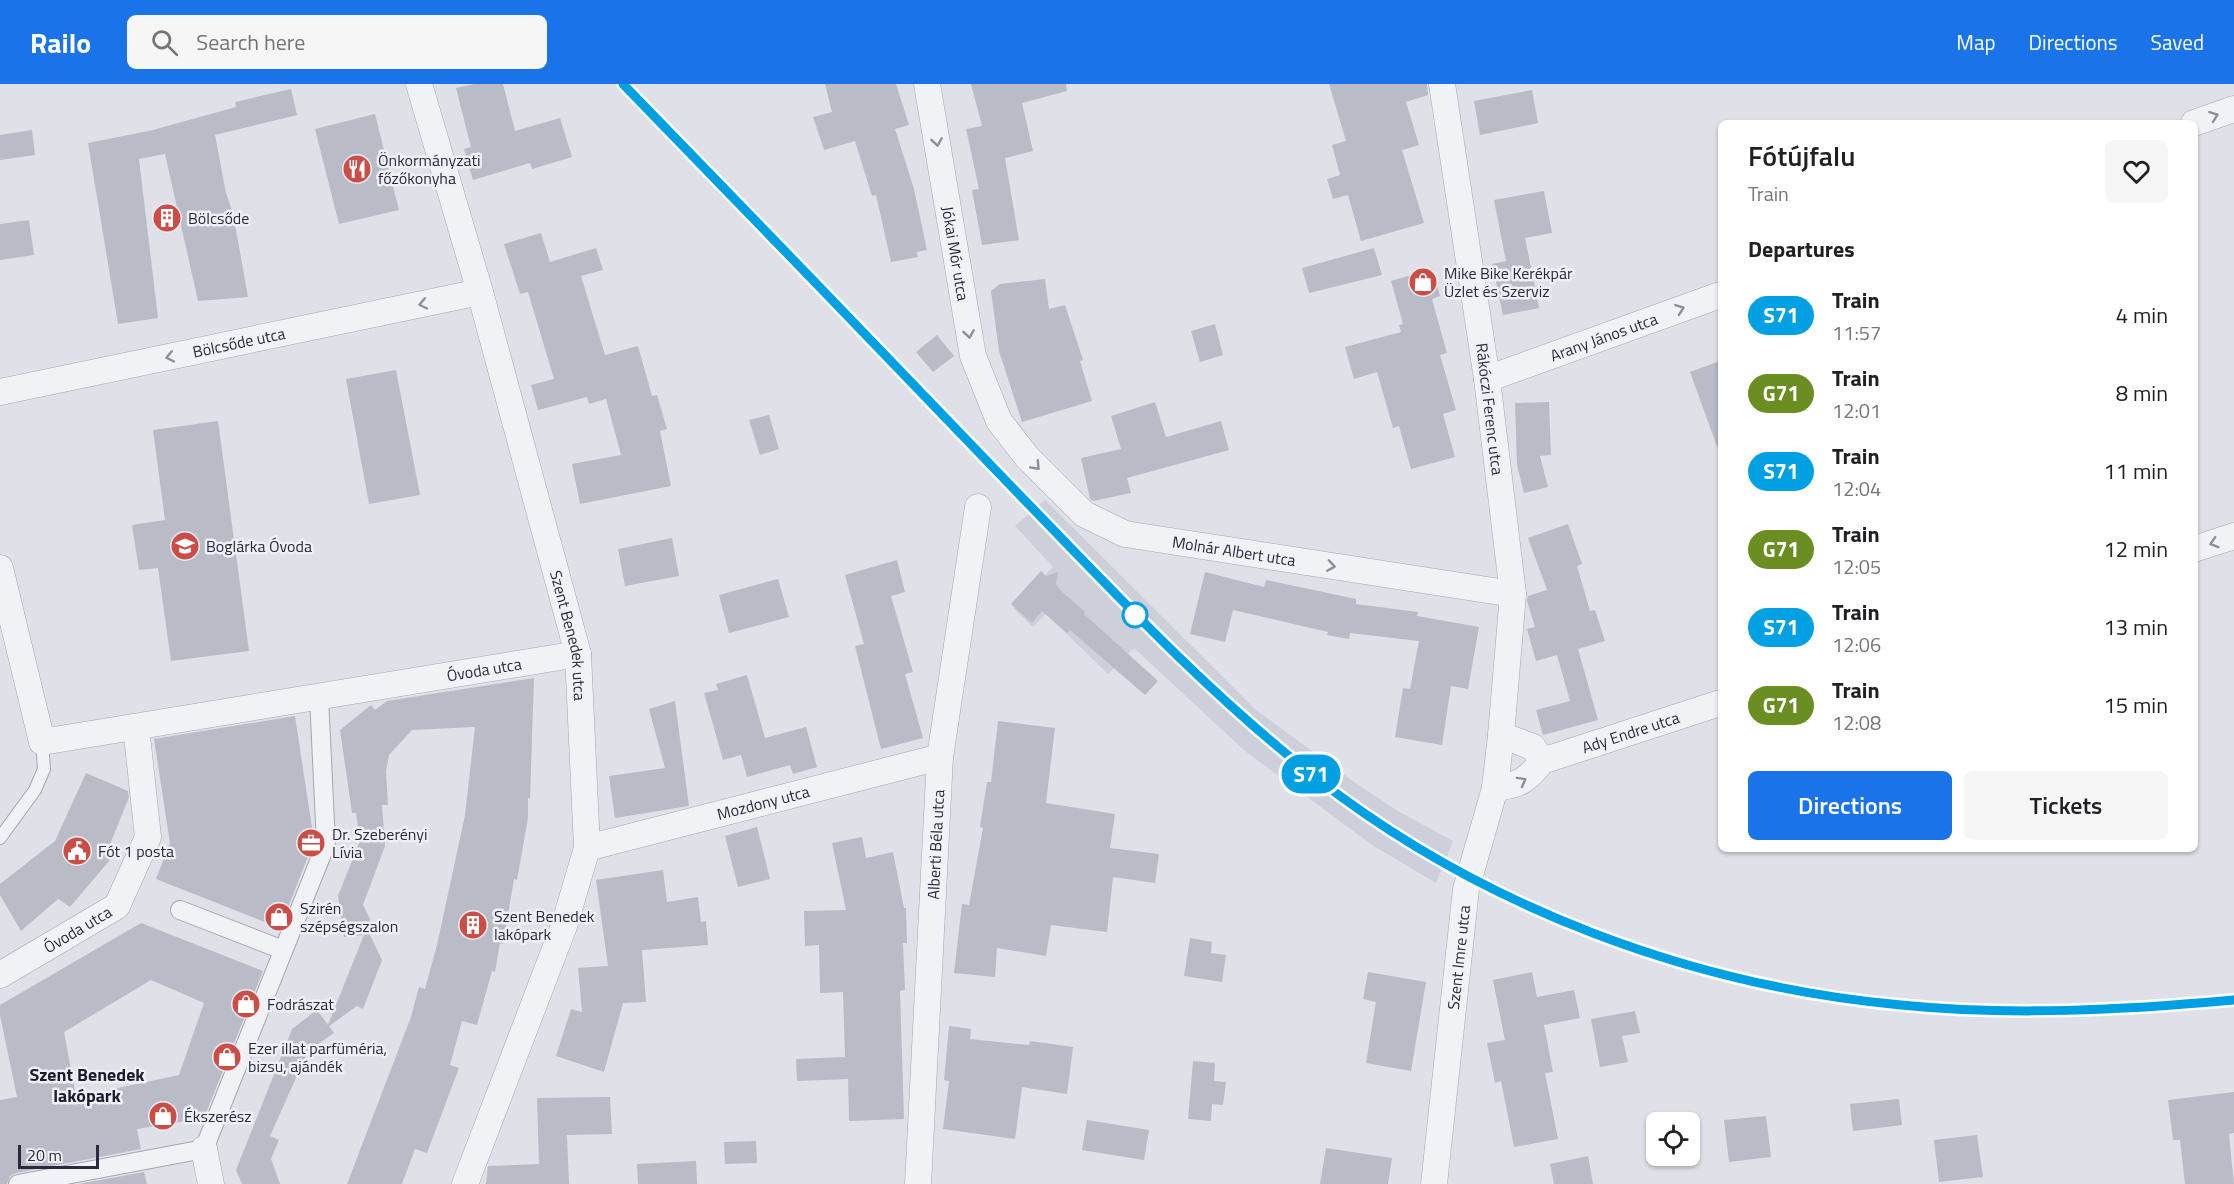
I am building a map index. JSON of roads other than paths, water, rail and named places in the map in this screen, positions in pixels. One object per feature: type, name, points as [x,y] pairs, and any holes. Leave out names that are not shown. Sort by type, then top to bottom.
[{"type":"street","name":"Szent Benedek utca","points":[[419,84],[480,292],[578,654],[587,848],[564,926],[465,1184]]},
{"type":"street","name":"Jókai Mór utca","points":[[927,84],[973,356],[999,421]]},
{"type":"street","name":"Rákóczi Ferenc utca","points":[[1442,84],[1487,379],[1513,594],[1501,735]]},
{"type":"street","points":[[2198,122],[2234,109]]},
{"type":"street","name":"Bölcsőde utca","points":[[0,392],[480,292]]},
{"type":"street","name":"Arany János utca","points":[[1487,379],[1718,296]]},
{"type":"street","name":"Molnár Albert utca","points":[[999,421],[1027,457],[1084,514],[1125,534],[1513,594]]},
{"type":"street","name":"Alberti Béla utca","points":[[918,1184],[940,757],[978,507]]},
{"type":"street","points":[[2198,548],[2234,536]]},
{"type":"street","points":[[0,568],[42,742]]},
{"type":"street","name":"Óvoda utca","points":[[42,742],[578,654]]},
{"type":"street","points":[[211,1184],[204,1149],[326,844],[319,697]]},
{"type":"street","name":"Ady Endre utca","points":[[1495,788],[1515,785],[1531,776],[1542,760],[1718,704]]},
{"type":"street","name":"Óvoda utca","points":[[0,975],[117,906],[148,837],[136,727]]},
{"type":"street","points":[[1501,735],[1533,747],[1542,760]]},
{"type":"street","name":"Szent Imre utca","points":[[1434,1184],[1466,889],[1495,788],[1501,735]]},
{"type":"street","name":"Mozdony utca","points":[[587,848],[940,757]]},
{"type":"street","points":[[180,910],[283,950]]},
{"type":"street","points":[[18,1184],[204,1149]]},
{"type":"lane","points":[[0,838],[35,790],[44,769],[42,742]]},
{"type":"railway","points":[[623,84],[1158,637],[1234,709],[1315,777],[1379,823],[1447,865],[1519,901],[1592,933],[1668,959],[1745,980],[1823,995],[1901,1005],[1984,1010],[2110,1009],[2234,1000]]},
{"type":"train","name":"S71","points":[[623,84],[1135,615],[1207,686],[1320,781],[1376,820],[1469,876],[1561,919],[1625,944],[1690,965],[1758,982],[1826,995],[1899,1005],[1971,1010],[2045,1010],[2234,1000]]},
{"type":"place","name":"Önkormányzati főzőkonyha","points":[[357,169]]},
{"type":"place","name":"Bölcsőde","points":[[167,218]]},
{"type":"place","name":"Mike Bike Kerékpár Üzlet és Szerviz","points":[[1423,282]]},
{"type":"place","name":"Boglárka Óvoda","points":[[185,546]]},
{"type":"place","name":"Dr. Szeberényi Lívia","points":[[311,843]]},
{"type":"place","name":"Fót 1 posta","points":[[77,851]]},
{"type":"place","name":"Szirén szépségszalon","points":[[279,917]]},
{"type":"place","name":"Szent Benedek lakópark","points":[[473,925]]},
{"type":"place","name":"Fodrászat","points":[[246,1004]]},
{"type":"place","name":"Ezer illat parfüméria, bizsu, ajándék","points":[[227,1057]]},
{"type":"place","name":"Ékszerész","points":[[163,1116]]},
{"type":"district","name":"Szent Benedek lakópark","points":[[87,1084]]}]
